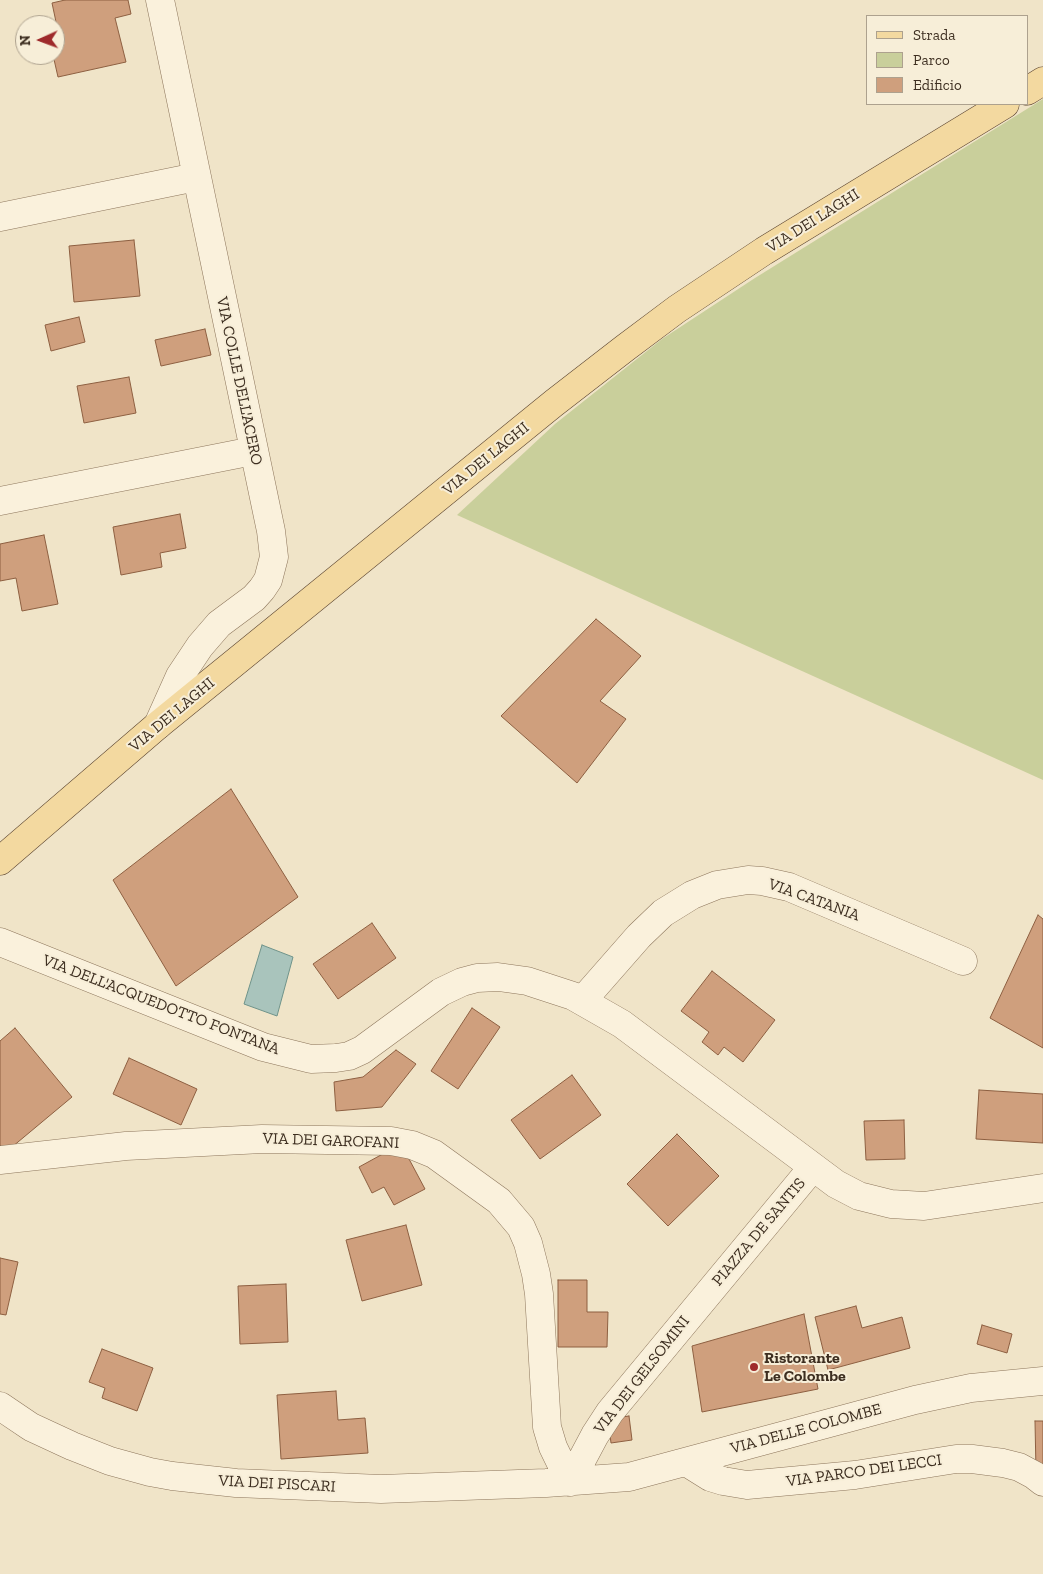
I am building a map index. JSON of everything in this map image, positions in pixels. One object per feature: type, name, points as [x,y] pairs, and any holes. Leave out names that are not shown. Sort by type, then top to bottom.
[{"type":"main road","points":[[1028,90],[1043,81]]},
{"type":"main road","name":"VIA DEI LAGHI","points":[[0,860],[158,725],[560,398],[655,326],[764,251],[1003,105]]},
{"type":"street","name":"VIA COLLE DELL'ACERO","points":[[158,725],[180,676],[200,646],[220,624],[254,598],[268,580],[274,558],[271,531],[160,0]]},
{"type":"street","points":[[0,218],[196,177]]},
{"type":"street","points":[[0,501],[253,451]]},
{"type":"street","name":"VIA CATANIA","points":[[582,1001],[639,936],[663,912],[692,895],[717,885],[748,880],[789,887],[963,961]]},
{"type":"street","name":"VIA DELL'ACQUEDOTTO FONTANA","points":[[0,942],[263,1047],[311,1059],[349,1056],[362,1050],[448,988],[477,978],[498,977],[527,980],[582,1001],[622,1024],[813,1168],[847,1191],[858,1196],[891,1204],[924,1206],[1043,1188]]},
{"type":"street","name":"VIA DEI GAROFANI","points":[[0,1160],[126,1146],[262,1139],[391,1141],[412,1145],[434,1154],[499,1200],[521,1227],[528,1242],[539,1294],[547,1427],[553,1447],[570,1482]]},
{"type":"street","name":"PIAZZA DE SANTIS","points":[[704,1297],[813,1168]]},
{"type":"street","name":"VIA DEI GELSOMINI","points":[[570,1482],[595,1435],[610,1412],[704,1297]]},
{"type":"street","name":"VIA DELLE COLOMBE","points":[[570,1482],[629,1477],[915,1400],[971,1388],[1043,1381]]},
{"type":"street","name":"VIA DEI PISCARI","points":[[0,1406],[31,1427],[72,1446],[110,1461],[172,1476],[236,1483],[381,1489],[570,1482]]},
{"type":"street","name":"VIA PARCO DEI LECCI","points":[[686,1462],[710,1477],[747,1485],[856,1475],[972,1458],[1019,1467],[1043,1482]]},
{"type":"green space","points":[[1043,99],[1043,780],[457,515],[555,424],[662,339],[755,278]]},
{"type":"water","points":[[262,945],[293,957],[277,1016],[244,1004]]},
{"type":"building","points":[[65,0],[128,0],[131,14],[115,18],[126,62],[58,77],[55,65],[65,65],[65,15],[55,15],[52,3]]},
{"type":"building","points":[[134,240],[140,296],[74,302],[69,246]]},
{"type":"building","points":[[79,317],[85,342],[51,351],[45,325]]},
{"type":"building","points":[[205,329],[211,355],[161,366],[155,340]]},
{"type":"building","points":[[129,377],[136,413],[84,423],[77,386]]},
{"type":"building","points":[[180,514],[186,548],[160,553],[162,567],[121,575],[113,527]]},
{"type":"building","points":[[44,535],[58,604],[22,611],[16,578],[0,581],[0,544]]},
{"type":"building","points":[[596,619],[641,656],[600,701],[626,719],[577,783],[501,716]]},
{"type":"building","points":[[231,789],[298,897],[176,986],[113,880]]},
{"type":"building","points":[[1038,915],[1043,919],[1043,1048],[990,1018]]},
{"type":"building","points":[[372,923],[396,958],[338,999],[313,964]]},
{"type":"building","points":[[712,971],[775,1020],[743,1062],[724,1047],[718,1055],[702,1042],[709,1032],[681,1011]]},
{"type":"building","points":[[472,1008],[500,1027],[458,1089],[431,1071]]},
{"type":"building","points":[[15,1028],[72,1097],[6,1152],[0,1145],[0,1041]]},
{"type":"building","points":[[396,1050],[416,1064],[382,1107],[336,1111],[334,1082],[363,1077]]},
{"type":"building","points":[[129,1058],[197,1089],[181,1125],[113,1094]]},
{"type":"building","points":[[572,1075],[601,1115],[540,1159],[511,1120]]},
{"type":"building","points":[[979,1090],[1043,1094],[1043,1143],[976,1139]]},
{"type":"building","points":[[904,1120],[905,1159],[866,1160],[864,1121]]},
{"type":"building","points":[[677,1134],[719,1176],[668,1226],[627,1184]]},
{"type":"building","points":[[401,1144],[425,1189],[394,1205],[384,1187],[372,1193],[359,1167]]},
{"type":"building","points":[[406,1225],[422,1285],[362,1301],[346,1240]]},
{"type":"building","points":[[0,1258],[18,1262],[6,1315],[0,1314]]},
{"type":"building","points":[[558,1280],[587,1280],[587,1312],[608,1312],[607,1347],[558,1347]]},
{"type":"building","points":[[286,1284],[288,1342],[240,1344],[238,1286]]},
{"type":"building","points":[[856,1306],[862,1328],[902,1317],[910,1348],[828,1370],[815,1317]]},
{"type":"building","name":"Ristorante Le Colombe","points":[[804,1314],[818,1389],[702,1412],[692,1346]]},
{"type":"building","points":[[982,1325],[1012,1334],[1007,1353],[977,1344]]},
{"type":"building","points":[[102,1349],[153,1368],[137,1411],[102,1398],[105,1388],[89,1382]]},
{"type":"building","points":[[336,1391],[338,1420],[365,1418],[368,1453],[281,1459],[277,1395]]},
{"type":"building","points":[[629,1416],[632,1440],[611,1443],[608,1419]]},
{"type":"building","points":[[1035,1421],[1043,1421],[1043,1471],[1036,1471]]},
{"type":"place","name":"Ristorante Le Colombe","points":[[754,1367]]}]
